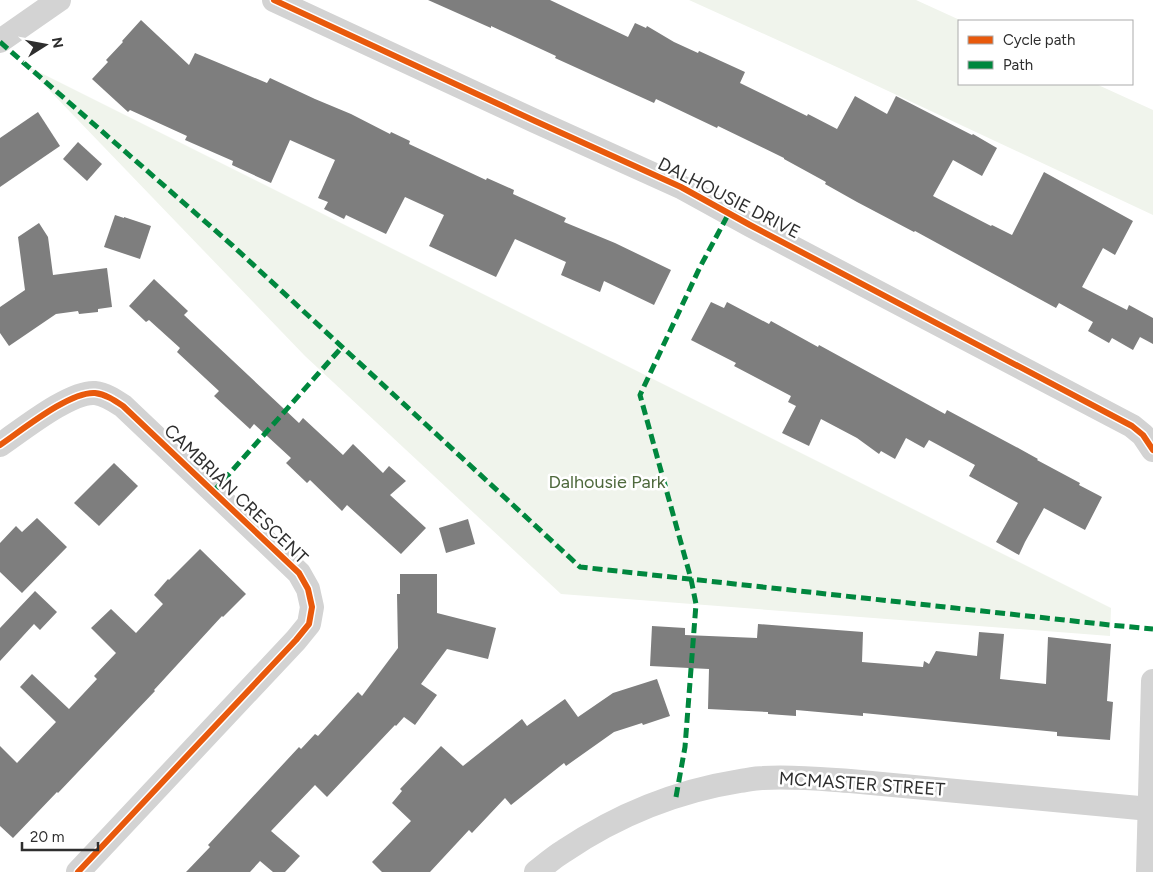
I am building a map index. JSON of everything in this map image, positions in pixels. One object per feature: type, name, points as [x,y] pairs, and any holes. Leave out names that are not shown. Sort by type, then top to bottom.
[{"type":"street","points":[[0,40],[59,0]]},
{"type":"street","name":"DALHOUSIE DRIVE","points":[[274,0],[535,122],[681,187],[1132,426],[1143,435],[1153,450]]},
{"type":"street","name":"CAMBRIAN CRESCENT","points":[[0,445],[61,403],[77,396],[94,393],[110,397],[122,406],[299,573],[308,589],[312,607],[309,624],[296,640],[78,872]]},
{"type":"street","points":[[1148,872],[1153,680]]},
{"type":"street","name":"MCMASTER STREET","points":[[536,872],[563,851],[635,812],[716,785],[762,778],[850,781],[1150,809]]},
{"type":"green space","points":[[689,0],[916,0],[960,20],[958,20],[958,85],[1098,85],[1153,110],[1153,215]]},
{"type":"green space","name":"Dalhousie Park","points":[[25,65],[1111,608],[1110,636],[561,594],[305,356]]},
{"type":"building","points":[[428,0],[550,0],[628,37],[635,23],[646,28],[647,26],[674,42],[745,72],[740,83],[837,129],[855,96],[887,114],[896,96],[997,148],[982,176],[953,160],[933,196],[1012,235],[1044,172],[1133,221],[1115,255],[1103,248],[1082,287],[1127,310],[1129,305],[1153,318],[1153,344],[1140,337],[1133,350],[1112,338],[1109,343],[1088,331],[1093,322],[1059,303],[1056,308],[915,231],[857,202],[784,158],[718,126],[717,128],[656,99],[654,103],[555,58],[556,56],[491,26],[491,28]]},
{"type":"building","points":[[141,20],[189,65],[195,53],[267,83],[270,78],[351,114],[390,134],[391,132],[410,141],[409,144],[486,180],[487,178],[514,190],[513,194],[566,218],[564,222],[615,243],[671,270],[654,305],[604,281],[600,292],[561,275],[566,262],[515,239],[496,277],[429,246],[444,215],[405,197],[386,234],[346,215],[344,219],[324,209],[328,202],[318,198],[335,160],[290,140],[271,183],[232,165],[233,161],[185,140],[187,136],[130,110],[128,112],[92,79]]},
{"type":"building","points":[[38,112],[60,146],[0,187],[0,138]]},
{"type":"building","points":[[78,142],[102,164],[87,181],[63,159]]},
{"type":"building","points":[[115,215],[151,226],[140,259],[104,247]]},
{"type":"building","points":[[39,223],[48,237],[53,275],[107,268],[112,307],[98,309],[98,312],[79,314],[78,311],[56,314],[9,346],[0,333],[0,307],[25,290],[18,237]]},
{"type":"building","points":[[154,279],[188,311],[184,315],[299,423],[303,418],[343,455],[353,444],[383,473],[389,466],[406,481],[390,495],[426,528],[401,554],[347,505],[342,511],[310,480],[307,483],[286,463],[291,458],[254,424],[250,429],[214,396],[219,391],[177,352],[180,348],[149,320],[146,322],[129,306]]},
{"type":"building","points":[[711,302],[724,308],[727,302],[769,324],[771,321],[945,414],[947,410],[1080,483],[1079,485],[1102,497],[1085,530],[1044,508],[1019,555],[996,542],[1018,503],[969,476],[975,465],[929,440],[924,448],[906,438],[895,459],[881,451],[879,454],[857,438],[821,419],[809,446],[782,433],[796,406],[788,402],[791,396],[734,366],[736,363],[691,340]]},
{"type":"building","points":[[114,463],[138,486],[99,526],[74,503]]},
{"type":"building","points":[[37,518],[67,547],[22,593],[0,572],[0,543],[16,526],[22,532]]},
{"type":"building","points":[[468,519],[475,544],[446,553],[439,528]]},
{"type":"building","points":[[200,549],[246,594],[222,616],[155,691],[13,838],[0,826],[0,746],[17,763],[56,722],[20,687],[32,674],[69,709],[97,679],[94,676],[116,653],[91,628],[111,609],[136,633],[163,604],[154,595]]},
{"type":"building","points":[[400,574],[437,574],[437,613],[496,628],[488,659],[447,649],[421,684],[437,695],[415,725],[404,717],[327,797],[315,785],[271,831],[300,856],[285,872],[273,872],[260,861],[250,872],[186,872],[210,847],[208,845],[299,747],[301,749],[315,734],[318,736],[358,692],[362,696],[398,648],[397,594],[400,594]]},
{"type":"building","points":[[35,591],[57,612],[40,630],[34,624],[0,661],[0,628]]},
{"type":"building","points":[[758,624],[863,632],[862,662],[923,667],[924,661],[929,664],[936,651],[977,656],[979,632],[1004,634],[1000,679],[1046,684],[1048,637],[1111,644],[1107,701],[1113,702],[1110,740],[1057,736],[1057,732],[863,713],[863,716],[796,710],[796,716],[768,714],[768,712],[708,709],[709,669],[650,666],[652,626],[685,628],[685,635],[757,638]]},
{"type":"building","points":[[657,679],[670,716],[614,732],[566,766],[564,763],[511,805],[505,798],[472,833],[469,830],[430,872],[382,872],[372,862],[411,821],[392,803],[402,791],[400,789],[441,746],[463,766],[522,719],[527,726],[565,699],[578,717],[613,693]]},
{"type":"marked path","points":[[0,42],[233,246],[580,567],[1153,629]]},
{"type":"marked path","points":[[676,797],[685,747],[696,604],[691,579],[640,395],[700,267],[729,213]]},
{"type":"marked path","points":[[213,492],[342,347]]},
{"type":"cycle path","points":[[274,0],[681,187],[1132,426],[1143,435],[1153,450]]},
{"type":"cycle path","points":[[0,445],[46,413],[73,398],[95,393],[109,398],[123,406],[299,573],[308,589],[312,607],[309,624],[296,640],[78,872]]}]
